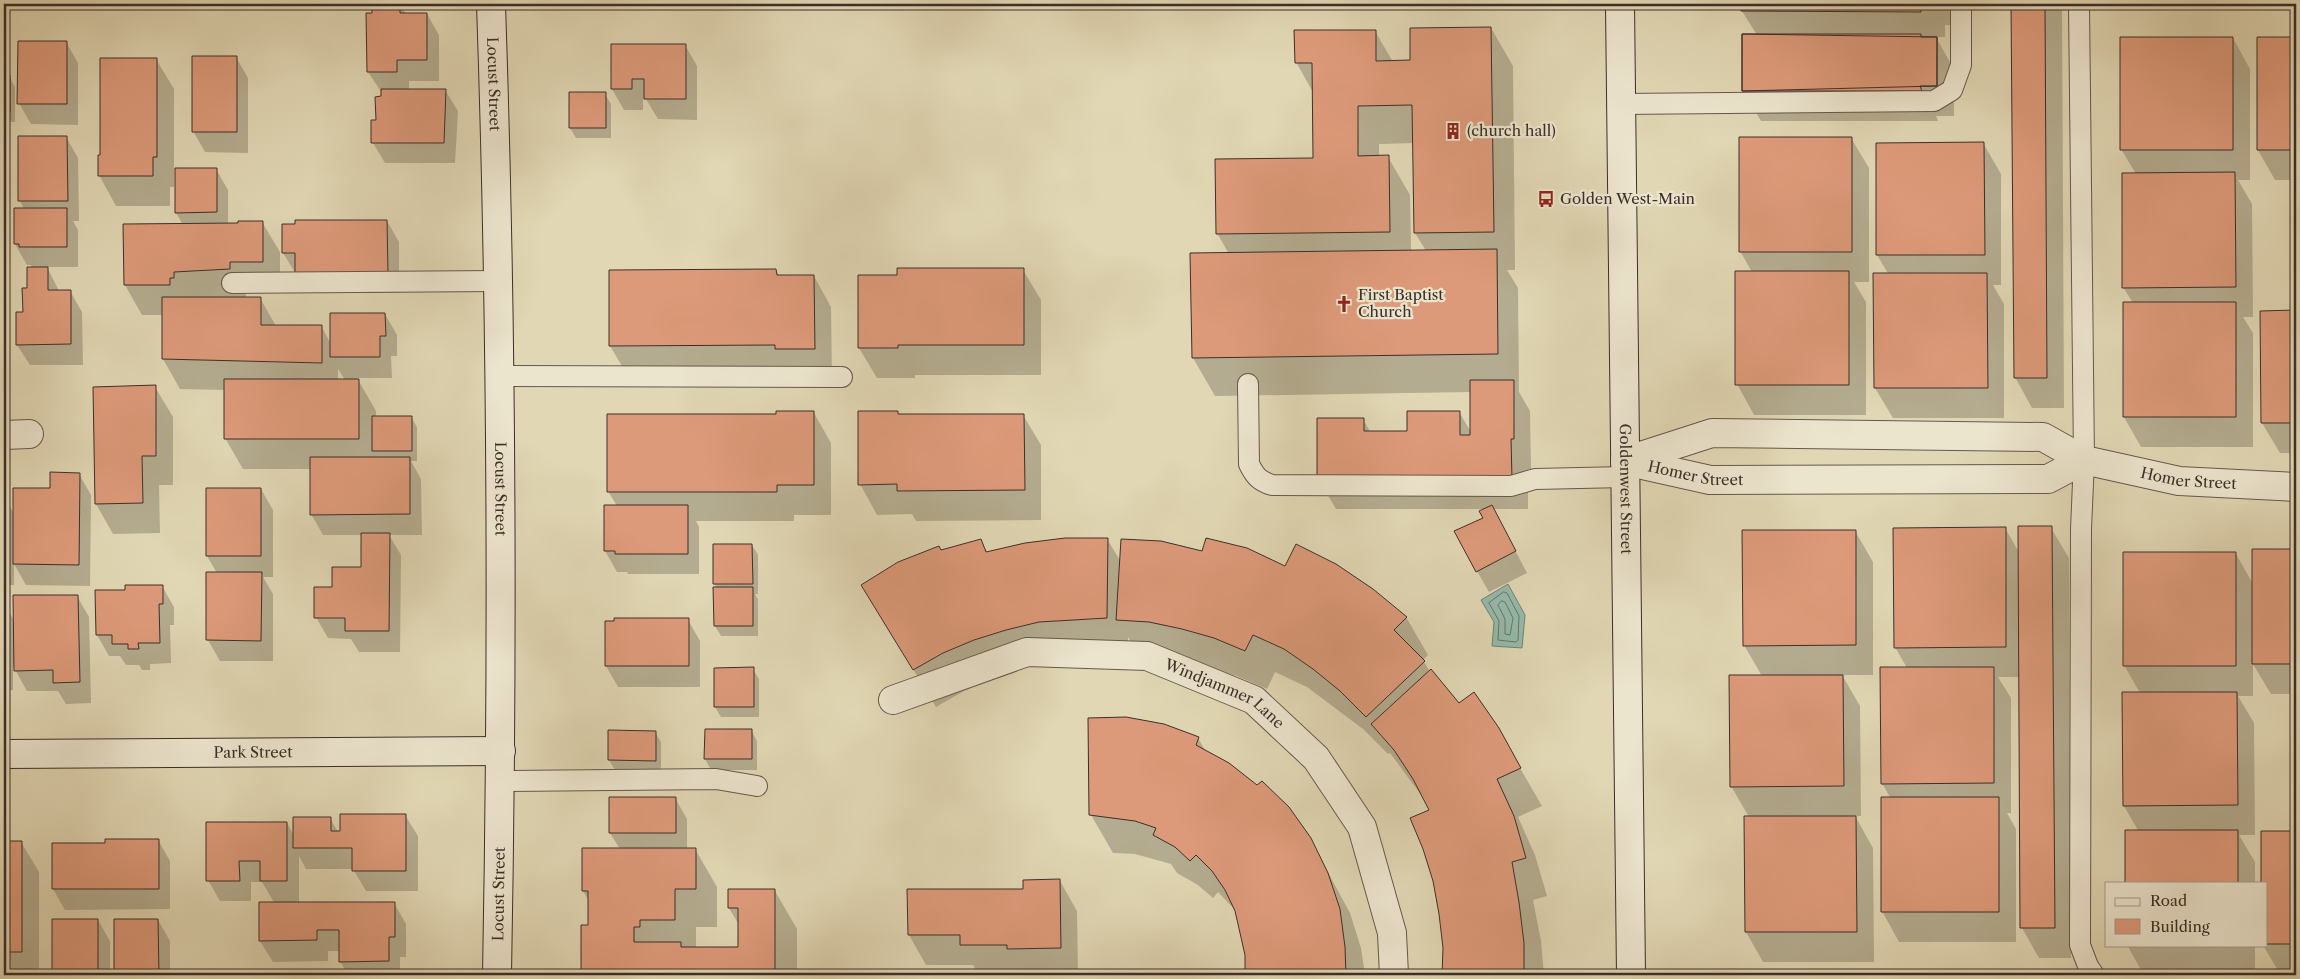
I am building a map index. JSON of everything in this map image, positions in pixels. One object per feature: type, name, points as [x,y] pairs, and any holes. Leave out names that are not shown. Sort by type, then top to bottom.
[{"type":"street","name":"Locust Street","points":[[491,4],[499,376],[501,781],[497,975]]},
{"type":"street","name":"Goldenwest Street","points":[[1620,4],[1630,975]]},
{"type":"street","name":"Homer Street","points":[[1625,469],[1712,433],[2043,437],[2084,460],[2179,481],[2296,487]]},
{"type":"street","name":"Homer Street","points":[[1625,469],[1710,480],[2048,478],[2084,460]]},
{"type":"street","name":"Windjammer Lane","points":[[893,700],[1027,652],[1147,656],[1254,700],[1316,758],[1362,827],[1392,933],[1394,975]]},
{"type":"street","name":"Park Street","points":[[4,754],[501,751]]},
{"type":"lane","points":[[1621,104],[1934,101],[1952,90],[1961,65],[1961,4]]},
{"type":"lane","points":[[2079,4],[2081,354],[2084,460],[2081,529],[2080,945],[2088,966],[2094,975]]},
{"type":"lane","points":[[232,283],[498,281]]},
{"type":"lane","points":[[499,376],[842,377]]},
{"type":"lane","points":[[1248,384],[1249,464],[1260,482],[1272,485],[1511,486],[1536,478],[1625,469]]},
{"type":"lane","points":[[501,781],[716,779],[757,786]]},
{"type":"water","points":[[1508,584],[1525,615],[1522,648],[1492,646],[1494,622],[1481,600]]},
{"type":"building","points":[[372,4],[400,4],[400,13],[427,13],[427,60],[397,60],[397,72],[367,72],[366,13],[372,13]]},
{"type":"building","points":[[1741,4],[1929,4],[1929,7],[1921,7],[1921,12],[1741,11]]},
{"type":"building","points":[[2011,4],[2045,4],[2047,378],[2014,378]]},
{"type":"building","name":"(church hall)","points":[[1491,27],[1494,232],[1414,233],[1412,105],[1358,106],[1358,156],[1389,155],[1390,232],[1216,234],[1215,159],[1313,158],[1312,63],[1295,63],[1294,30],[1376,30],[1376,61],[1410,60],[1410,28]]},
{"type":"building","points":[[1742,34],[1921,34],[1921,37],[1937,37],[1937,86],[1920,86],[1922,91],[1742,91]]},
{"type":"building","points":[[1742,34],[1937,37],[1937,86],[1742,91]]},
{"type":"building","points":[[2120,37],[2233,37],[2233,150],[2120,150]]},
{"type":"building","points":[[2257,37],[2296,37],[2296,150],[2257,150]]},
{"type":"building","points":[[18,41],[67,41],[67,104],[17,104]]},
{"type":"building","points":[[611,44],[686,44],[686,99],[644,99],[644,79],[632,79],[632,89],[611,89]]},
{"type":"building","points":[[192,56],[237,56],[237,132],[192,132]]},
{"type":"building","points":[[100,58],[157,58],[157,157],[153,157],[153,176],[98,176],[98,155],[100,155]]},
{"type":"building","points":[[4,75],[10,75],[10,112],[4,112]]},
{"type":"building","points":[[381,89],[446,89],[444,143],[371,143],[371,120],[376,120],[375,97],[381,96]]},
{"type":"building","points":[[569,92],[606,92],[606,128],[569,128]]},
{"type":"building","points":[[18,136],[67,136],[68,201],[18,201]]},
{"type":"building","points":[[1739,137],[1852,137],[1852,252],[1739,252]]},
{"type":"building","points":[[1984,142],[1985,255],[1876,255],[1876,143]]},
{"type":"building","points":[[175,168],[217,168],[217,212],[175,213]]},
{"type":"building","points":[[2235,172],[2236,287],[2122,288],[2122,173]]},
{"type":"building","points":[[14,208],[67,208],[67,247],[19,247],[19,244],[14,244]]},
{"type":"building","points":[[295,220],[387,220],[388,272],[295,273],[295,253],[282,253],[282,224],[295,224]]},
{"type":"building","points":[[238,221],[263,221],[263,262],[230,262],[230,269],[174,272],[174,278],[170,278],[170,285],[124,285],[123,224],[238,223]]},
{"type":"building","name":"First Baptist Church","points":[[1497,249],[1498,354],[1192,358],[1190,253]]},
{"type":"building","points":[[27,267],[48,267],[48,290],[71,290],[71,344],[16,345],[16,312],[23,312],[22,288],[27,288]]},
{"type":"building","points":[[897,268],[1024,268],[1024,345],[898,345],[898,348],[858,348],[858,275],[897,275]]},
{"type":"building","points":[[776,269],[777,275],[814,275],[815,349],[775,349],[775,345],[609,346],[609,270]]},
{"type":"building","points":[[1735,271],[1849,271],[1849,385],[1735,385]]},
{"type":"building","points":[[1873,273],[1987,273],[1988,388],[1874,388]]},
{"type":"building","points":[[162,297],[261,297],[261,325],[322,325],[322,363],[162,359]]},
{"type":"building","points":[[2123,302],[2236,302],[2236,417],[2123,417]]},
{"type":"building","points":[[2296,310],[2296,423],[2261,423],[2260,311]]},
{"type":"building","points":[[330,313],[385,313],[386,336],[380,336],[380,357],[330,357]]},
{"type":"building","points":[[224,379],[359,379],[359,439],[224,439]]},
{"type":"building","points":[[1470,380],[1514,380],[1514,439],[1511,439],[1512,479],[1317,479],[1317,418],[1364,418],[1364,431],[1407,431],[1407,411],[1460,411],[1460,435],[1470,435]]},
{"type":"building","points":[[156,385],[156,456],[142,456],[143,503],[95,504],[93,387]]},
{"type":"building","points":[[776,411],[814,411],[814,485],[777,485],[777,492],[607,492],[607,414],[776,414]]},
{"type":"building","points":[[858,411],[898,411],[898,414],[1024,414],[1025,490],[897,491],[897,484],[858,485]]},
{"type":"building","points":[[372,416],[412,416],[412,451],[372,451]]},
{"type":"building","points":[[310,457],[410,457],[410,514],[310,515]]},
{"type":"building","points":[[50,472],[80,473],[79,565],[13,564],[13,488],[50,488]]},
{"type":"building","points":[[206,488],[261,488],[261,556],[206,556]]},
{"type":"building","points":[[604,505],[688,505],[688,554],[615,554],[615,551],[604,551]]},
{"type":"building","points":[[1492,505],[1516,551],[1476,572],[1454,531],[1483,518],[1479,511]]},
{"type":"building","points":[[2018,526],[2052,526],[2055,928],[2020,928]]},
{"type":"building","points":[[2006,527],[2006,647],[1894,648],[1893,528]]},
{"type":"building","points":[[1742,530],[1856,530],[1856,645],[1743,646]]},
{"type":"building","points":[[361,533],[390,533],[389,631],[345,631],[345,618],[314,618],[314,587],[332,587],[332,567],[361,567]]},
{"type":"building","points":[[1065,538],[1108,538],[1107,618],[1039,622],[1006,630],[974,640],[943,653],[913,670],[861,585],[898,562],[939,546],[941,550],[981,539],[986,552],[1025,543]]},
{"type":"building","points":[[1206,538],[1247,548],[1285,566],[1296,544],[1336,564],[1373,589],[1407,617],[1394,630],[1425,661],[1366,717],[1340,691],[1313,669],[1284,649],[1253,635],[1245,651],[1214,638],[1182,629],[1149,622],[1116,620],[1121,539],[1161,541],[1202,551]]},
{"type":"building","points":[[713,544],[752,544],[753,584],[713,584]]},
{"type":"building","points":[[2252,549],[2296,549],[2296,664],[2252,664]]},
{"type":"building","points":[[2123,552],[2236,552],[2236,666],[2123,666]]},
{"type":"building","points":[[206,572],[262,572],[261,641],[206,640]]},
{"type":"building","points":[[125,585],[163,585],[163,604],[159,604],[160,643],[138,643],[139,649],[128,649],[128,644],[112,644],[112,635],[96,635],[95,590],[125,590]]},
{"type":"building","points":[[713,587],[753,587],[753,626],[714,626]]},
{"type":"building","points":[[13,595],[78,595],[80,682],[53,683],[53,670],[14,671]]},
{"type":"building","points":[[614,618],[689,618],[689,666],[605,666],[605,621],[614,621]]},
{"type":"building","points":[[754,667],[754,707],[714,707],[714,668]]},
{"type":"building","points":[[1880,667],[1994,667],[1994,783],[1881,784]]},
{"type":"building","points":[[1431,669],[1459,703],[1474,692],[1499,728],[1521,768],[1497,779],[1514,816],[1526,858],[1512,862],[1524,943],[1524,975],[1442,975],[1443,948],[1433,881],[1423,849],[1410,818],[1429,810],[1413,779],[1394,750],[1371,724]]},
{"type":"building","points":[[1729,675],[1843,675],[1844,786],[1730,787]]},
{"type":"building","points":[[2122,692],[2237,692],[2238,805],[2123,806]]},
{"type":"building","points":[[1126,717],[1164,724],[1199,737],[1196,745],[1229,763],[1257,785],[1262,781],[1289,807],[1311,838],[1328,873],[1340,909],[1345,947],[1346,975],[1245,975],[1245,955],[1235,911],[1225,890],[1212,871],[1196,855],[1190,861],[1175,847],[1153,835],[1156,828],[1135,821],[1089,815],[1088,718]]},
{"type":"building","points":[[705,729],[752,729],[752,759],[704,759]]},
{"type":"building","points":[[608,730],[656,731],[656,761],[608,760]]},
{"type":"building","points":[[609,797],[676,797],[676,833],[609,833]]},
{"type":"building","points":[[1881,797],[1999,797],[1999,912],[1881,912]]},
{"type":"building","points":[[340,814],[406,814],[406,871],[352,871],[352,848],[293,848],[293,817],[331,817],[331,831],[340,831]]},
{"type":"building","points":[[1744,816],[1856,816],[1857,932],[1745,932]]},
{"type":"building","points":[[206,822],[287,822],[287,881],[260,881],[260,861],[239,861],[240,881],[206,881]]},
{"type":"building","points":[[2125,830],[2238,830],[2238,882],[2125,882]]},
{"type":"building","points":[[2261,831],[2296,831],[2296,944],[2268,944],[2268,882],[2261,882]]},
{"type":"building","points":[[105,839],[159,839],[159,889],[52,889],[52,843],[105,843]]},
{"type":"building","points":[[4,841],[22,841],[22,952],[4,952]]},
{"type":"building","points":[[582,848],[696,848],[696,889],[675,889],[675,920],[640,920],[640,927],[634,927],[634,942],[681,942],[681,947],[738,947],[738,908],[728,908],[728,889],[775,889],[775,975],[581,975],[581,925],[588,925],[588,891],[582,891]]},
{"type":"building","points":[[1060,879],[1061,948],[1007,949],[1007,945],[960,945],[960,935],[908,935],[907,889],[1023,889],[1023,880]]},
{"type":"building","points":[[259,902],[395,902],[395,937],[389,937],[389,961],[339,962],[339,930],[317,930],[317,940],[259,941]]},
{"type":"building","points":[[52,919],[98,919],[98,975],[52,975]]},
{"type":"building","points":[[114,919],[158,919],[159,975],[114,975]]},
{"type":"place","name":"(church hall)","points":[[1453,131]]},
{"type":"place","name":"Golden West-Main","points":[[1546,199]]},
{"type":"place","name":"First Baptist Church","points":[[1344,304]]}]
